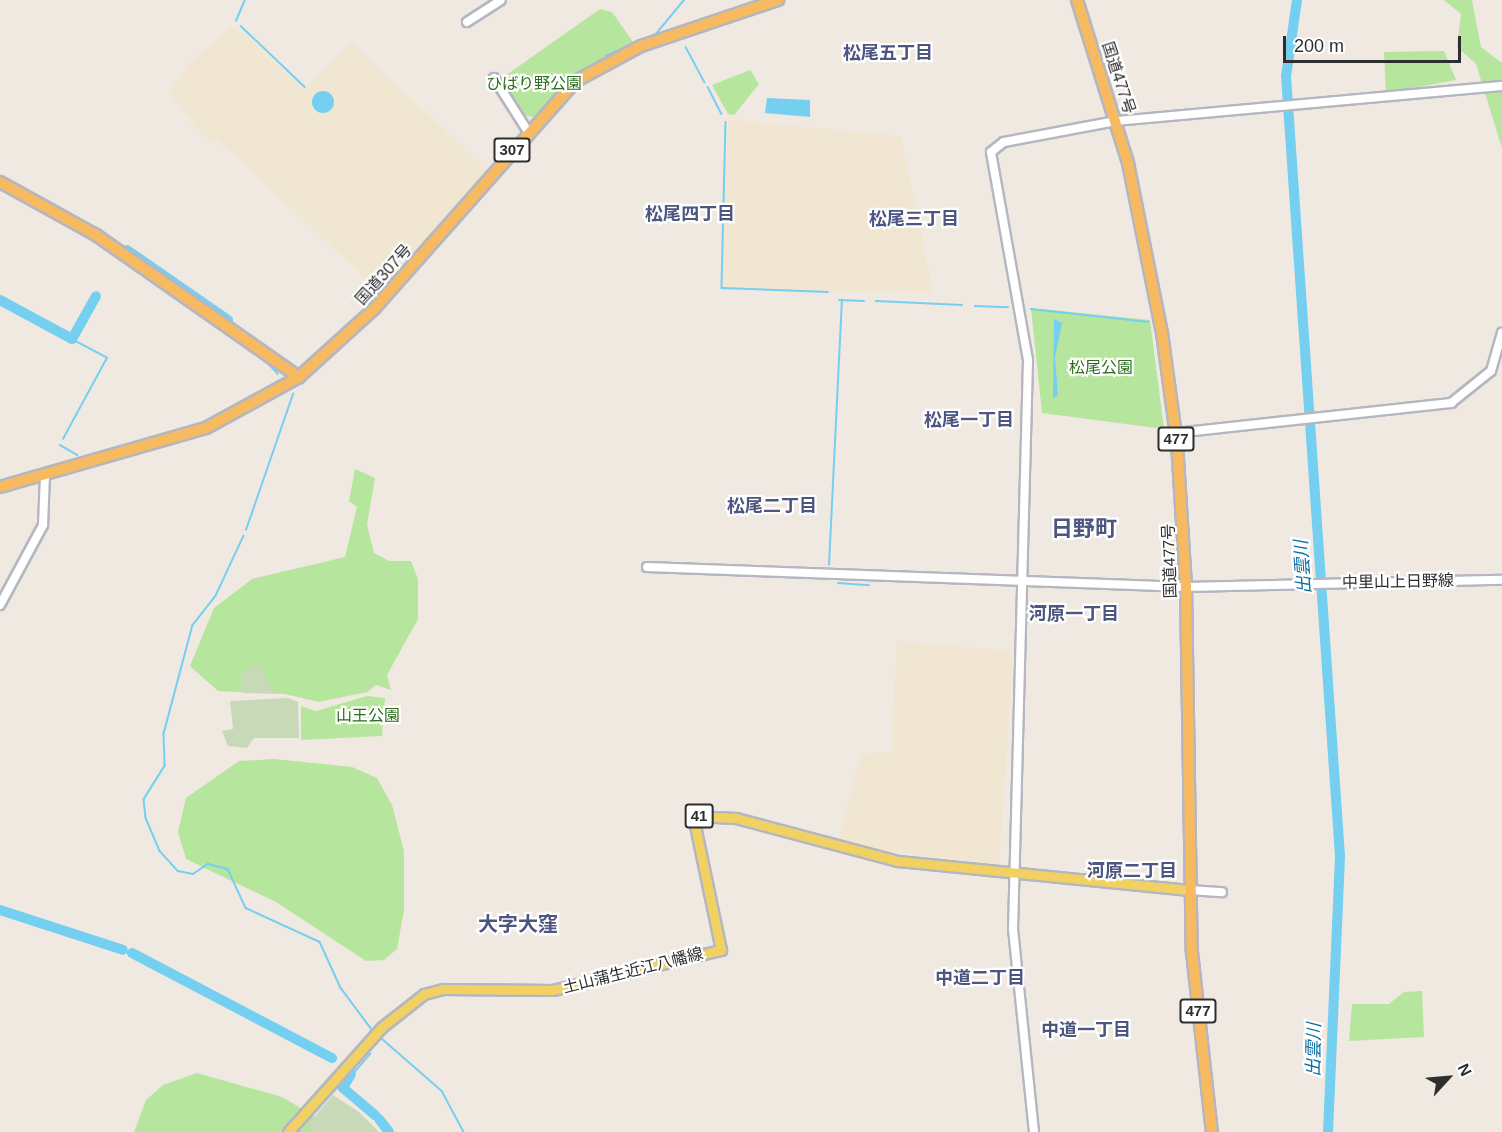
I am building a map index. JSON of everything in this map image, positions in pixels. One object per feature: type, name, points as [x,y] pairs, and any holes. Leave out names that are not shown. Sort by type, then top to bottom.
[{"type":"highway","name":"国道307号","points":[[299,378],[374,309],[527,130],[576,81],[607,60],[778,0]]},
{"type":"highway","name":"国道477号","points":[[1077,0],[1116,121],[1159,316],[1175,433],[1186,587],[1190,890],[1212,1132]]},
{"type":"highway","points":[[0,182],[96,235],[299,378]]},
{"type":"highway","name":"307","points":[[0,487],[45,476],[206,428],[299,378]]},
{"type":"main road","name":"中里山上日野線","points":[[1186,587],[1502,580]]},
{"type":"main road","name":"土山蒲生近江八幡線","points":[[288,1132],[382,1026],[434,990],[553,990],[721,950],[693,816],[736,818],[866,856],[1190,890]]},
{"type":"street","points":[[466,22],[501,0]]},
{"type":"street","points":[[494,78],[527,130]]},
{"type":"street","points":[[1035,1132],[1013,930],[1013,872],[1024,581],[1028,360],[991,152],[1004,142],[1116,121],[1502,86]]},
{"type":"street","points":[[1175,433],[1316,418],[1460,399],[1491,370],[1502,333]]},
{"type":"street","points":[[0,605],[43,525],[45,476]]},
{"type":"street","points":[[647,567],[1186,587]]},
{"type":"street","points":[[1190,890],[1222,892]]},
{"type":"shaded area","points":[[231,27],[247,35],[303,90],[351,42],[489,172],[382,293],[217,139],[210,143],[168,93],[188,65]]},
{"type":"shaded area","points":[[728,120],[901,136],[933,293],[721,290]]},
{"type":"shaded area","points":[[897,641],[1008,651],[1013,656],[999,865],[837,845],[860,754],[891,752]]},
{"type":"green space","points":[[1444,0],[1472,0],[1481,47],[1502,63],[1502,148],[1476,64],[1457,47],[1461,14]]},
{"type":"green space","name":"ひばり野公園","points":[[600,9],[612,12],[633,42],[574,77],[533,117],[521,115],[502,78]]},
{"type":"green space","points":[[1444,51],[1456,80],[1386,93],[1384,52]]},
{"type":"green space","points":[[750,70],[759,84],[734,115],[728,114],[712,85]]},
{"type":"green space","name":"松尾公園","points":[[1031,308],[1150,320],[1164,429],[1042,413]]},
{"type":"green space","points":[[355,469],[375,478],[367,525],[374,553],[389,561],[411,561],[418,579],[418,619],[387,675],[391,690],[376,685],[367,692],[319,702],[285,694],[218,691],[190,666],[214,608],[252,579],[345,557],[357,507],[349,501]]},
{"type":"green space","points":[[259,665],[269,685],[278,694],[243,693],[240,673]]},
{"type":"green space","name":"山王公園","points":[[367,696],[385,698],[382,736],[301,740],[301,706],[316,711]]},
{"type":"green space","points":[[288,698],[298,702],[299,738],[254,738],[247,748],[228,746],[222,731],[233,729],[230,701]]},
{"type":"green space","points":[[274,759],[352,767],[377,778],[392,805],[404,851],[404,910],[397,949],[384,960],[366,961],[276,902],[186,859],[178,832],[186,798],[239,761]]},
{"type":"green space","points":[[1422,991],[1424,1037],[1349,1041],[1352,1004],[1389,1004],[1404,992]]},
{"type":"green space","points":[[197,1073],[282,1097],[341,1132],[134,1132],[146,1100],[163,1085]]},
{"type":"green space","points":[[333,1095],[359,1112],[379,1132],[314,1132],[307,1125]]},
{"type":"water","points":[[323,91],[331,94],[334,102],[331,110],[323,113],[315,110],[312,102],[315,94]]},
{"type":"water","points":[[767,98],[810,100],[810,117],[765,113]]},
{"type":"water","points":[[1054,319],[1062,323],[1055,357],[1058,395],[1053,398]]},
{"type":"waterway","points":[[236,21],[245,0]]},
{"type":"waterway","points":[[606,56],[656,34],[684,0]]},
{"type":"waterway","name":"出雲川","points":[[1297,0],[1286,76],[1340,857],[1328,1132]]},
{"type":"waterway","points":[[241,26],[305,87]]},
{"type":"waterway","points":[[686,47],[705,82]]},
{"type":"waterway","points":[[708,87],[722,114]]},
{"type":"waterway","points":[[726,122],[722,288],[828,292]]},
{"type":"waterway","points":[[127,250],[228,320]]},
{"type":"waterway","points":[[0,300],[72,339],[96,296]]},
{"type":"waterway","points":[[839,300],[864,301]]},
{"type":"waterway","points":[[829,565],[842,300]]},
{"type":"waterway","points":[[876,301],[962,305]]},
{"type":"waterway","points":[[975,306],[1008,307]]},
{"type":"waterway","points":[[1031,309],[1148,322]]},
{"type":"waterway","points":[[63,439],[107,358],[72,339]]},
{"type":"waterway","points":[[265,360],[278,374]]},
{"type":"waterway","points":[[246,530],[293,394]]},
{"type":"waterway","points":[[60,445],[77,455]]},
{"type":"waterway","points":[[244,536],[216,596],[193,625],[164,734],[165,766],[144,799],[146,818],[160,851],[178,871],[193,874],[208,864],[228,869],[246,908],[320,942],[341,988],[373,1031]]},
{"type":"waterway","points":[[838,583],[869,585]]},
{"type":"waterway","points":[[0,910],[123,950]]},
{"type":"waterway","points":[[132,953],[332,1058]]},
{"type":"waterway","points":[[379,1036],[442,1091],[464,1132]]},
{"type":"waterway","points":[[352,1075],[370,1054]]},
{"type":"waterway","points":[[351,1074],[343,1088],[375,1115]]},
{"type":"waterway","points":[[379,1119],[389,1132]]},
{"type":"district","name":"松尾五丁目","points":[[888,53]]},
{"type":"district","name":"松尾四丁目","points":[[690,214]]},
{"type":"district","name":"松尾三丁目","points":[[914,219]]},
{"type":"district","name":"松尾一丁目","points":[[969,420]]},
{"type":"district","name":"松尾二丁目","points":[[772,506]]},
{"type":"district","name":"日野町","points":[[1084,529]]},
{"type":"district","name":"河原一丁目","points":[[1074,614]]},
{"type":"district","name":"河原二丁目","points":[[1132,871]]},
{"type":"district","name":"大字大窪","points":[[518,924]]},
{"type":"district","name":"中道二丁目","points":[[980,978]]},
{"type":"district","name":"中道一丁目","points":[[1086,1030]]}]
